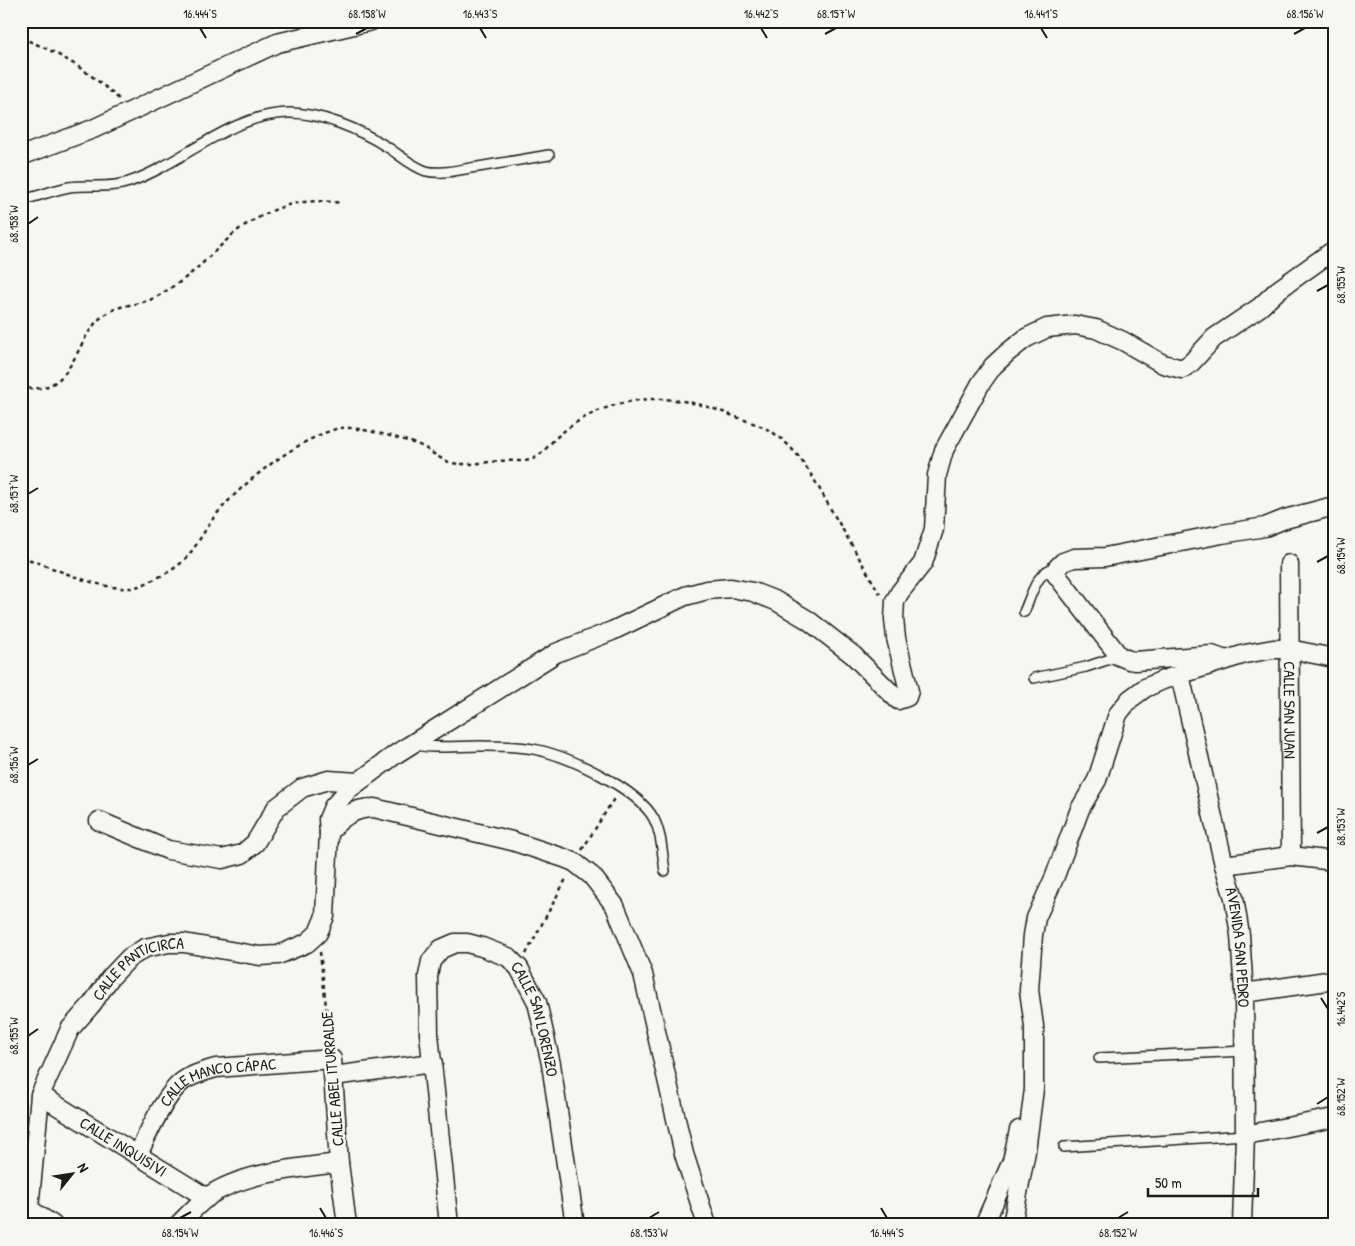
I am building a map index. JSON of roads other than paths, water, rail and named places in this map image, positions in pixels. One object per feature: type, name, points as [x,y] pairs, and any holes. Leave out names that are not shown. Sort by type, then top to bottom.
[{"type":"street","points":[[21,156],[93,129],[277,43],[371,21]]},
{"type":"street","points":[[329,833],[328,819],[333,807],[349,789],[413,744],[556,653],[612,631],[685,596],[707,590],[731,588],[753,592],[776,602],[808,620],[853,655],[898,700],[907,697],[909,691],[896,638],[895,601],[923,563],[934,529],[937,474],[944,450],[981,383],[993,366],[1026,338],[1046,328],[1075,325],[1096,329],[1123,341],[1163,364],[1182,369],[1191,364],[1214,338],[1260,307],[1278,290],[1334,250]]},
{"type":"street","points":[[1226,661],[1212,655],[1134,660],[1120,656],[1055,573],[1057,568],[1063,562],[1074,558],[1105,557],[1266,527],[1334,506]]},
{"type":"street","name":"CALLE SAN JUAN","points":[[1289,564],[1291,856]]},
{"type":"street","points":[[1012,1225],[1026,1151],[1034,1089],[1034,1026],[1029,990],[1036,918],[1055,876],[1080,809],[1097,780],[1118,714],[1130,699],[1145,688],[1163,680],[1245,654],[1273,649],[1334,658]]},
{"type":"street","name":"AVENIDA SAN PEDRO","points":[[1180,675],[1224,865],[1234,898],[1240,935],[1245,1051],[1242,1225]]},
{"type":"street","points":[[99,821],[168,850],[222,859],[242,854],[255,843],[276,808],[302,788],[328,780],[358,782]]},
{"type":"street","points":[[329,833],[337,822],[350,813],[362,808],[374,808],[512,841],[574,862],[592,876],[614,906],[644,974],[684,1154],[707,1225]]},
{"type":"street","name":"CALLE PANTICIRCA","points":[[22,1225],[29,1209],[40,1095],[70,1029],[92,1004],[110,978],[129,958],[145,948],[169,943],[184,943],[260,956],[278,956],[307,943],[318,933],[325,916],[329,833]]},
{"type":"street","points":[[1224,865],[1291,856],[1334,860]]},
{"type":"street","name":"CALLE SAN LORENZO","points":[[449,1225],[429,1034],[428,976],[431,961],[441,949],[467,943],[508,957],[519,968],[536,1002],[551,1064],[574,1225]]},
{"type":"street","points":[[1244,993],[1334,980]]},
{"type":"street","name":"CALLE MANCO CÁPAC","points":[[138,1155],[154,1120],[182,1082],[195,1075],[216,1068],[332,1068],[433,1063]]},
{"type":"street","name":"CALLE ABEL ITURRALDE","points":[[332,1068],[339,1163],[347,1225]]},
{"type":"street","points":[[984,1225],[1012,1161],[1028,1095],[1034,1089]]},
{"type":"street","name":"CALLE INQUISIVI","points":[[40,1095],[207,1198]]},
{"type":"street","points":[[1245,1135],[1334,1118]]},
{"type":"street","points":[[178,1225],[207,1198],[233,1184],[284,1170],[339,1163]]},
{"type":"street","points":[[29,1209],[53,1225]]},
{"type":"lane","points":[[21,200],[70,187],[111,185],[128,182],[152,172],[245,121],[278,114],[290,113],[310,116],[349,127],[380,142],[414,166],[428,171],[449,172],[549,155]]},
{"type":"lane","points":[[1024,612],[1042,574],[1057,568]]},
{"type":"lane","points":[[1034,678],[1086,667],[1120,656]]},
{"type":"lane","points":[[413,744],[424,747],[484,746],[537,750],[583,766],[633,795],[648,809],[658,829],[664,871]]},
{"type":"lane","points":[[1099,1058],[1245,1051]]},
{"type":"lane","points":[[1064,1147],[1245,1135]]}]
